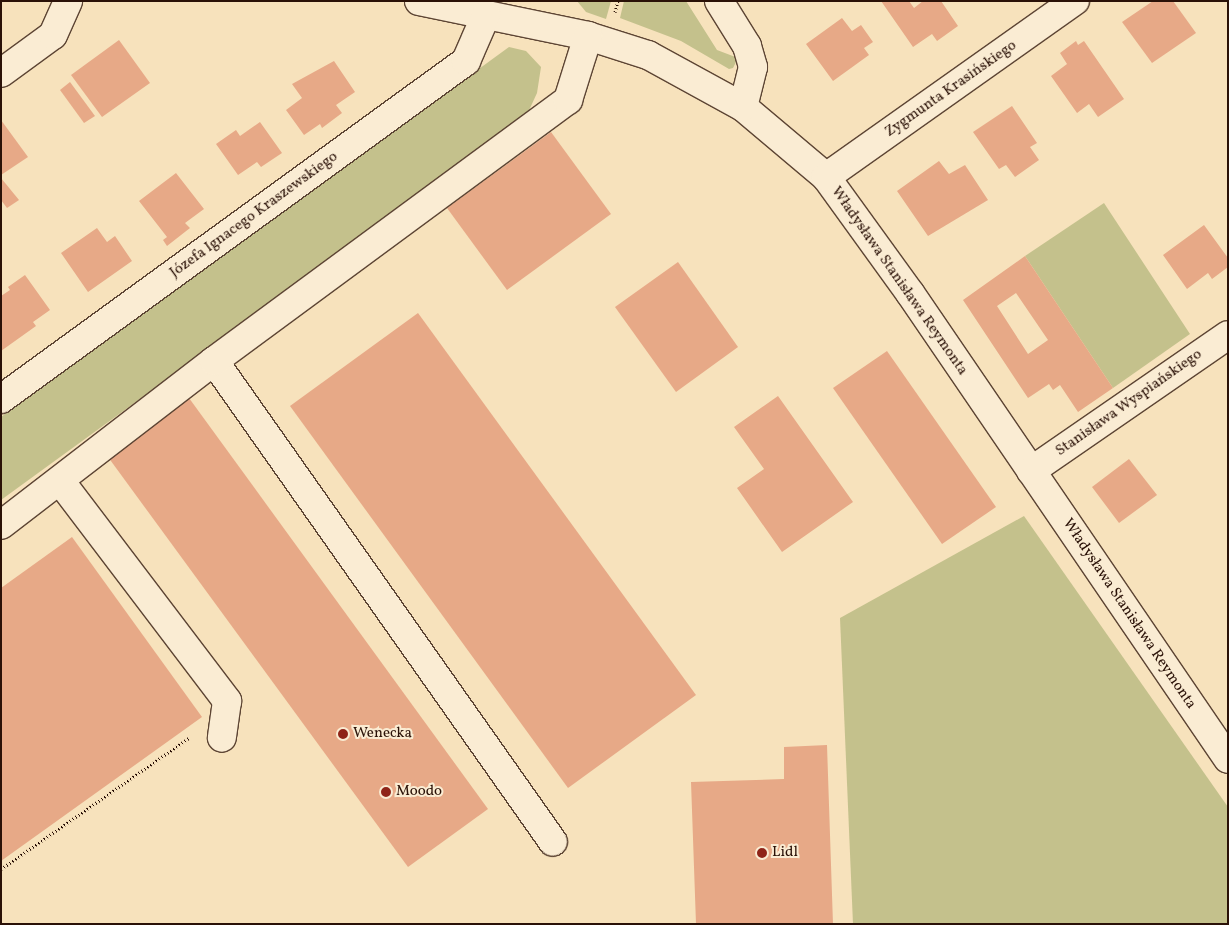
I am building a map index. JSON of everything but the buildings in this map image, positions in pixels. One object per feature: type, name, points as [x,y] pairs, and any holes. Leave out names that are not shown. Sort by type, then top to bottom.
[{"type":"street","points":[[1,73],[53,35],[68,1]]},
{"type":"street","name":"Władysława Stanisława Reymonta","points":[[419,1],[486,15],[521,10],[588,36],[665,62],[743,107],[826,177],[910,293],[1228,758]]},
{"type":"street","points":[[719,1],[747,46],[753,67],[743,107]]},
{"type":"street","name":"Zygmunta Krasińskiego","points":[[826,177],[1075,1]]},
{"type":"street","name":"Józefa Ignacego Kraszewskiego","points":[[1,399],[466,61],[486,15]]},
{"type":"street","points":[[1,525],[61,482],[214,361],[568,100],[588,36]]},
{"type":"street","name":"Stanisława Wyspiańskiego","points":[[1031,471],[1228,335]]},
{"type":"street","points":[[214,361],[553,842]]},
{"type":"street","points":[[61,482],[227,701],[222,738]]},
{"type":"path","points":[[1,869],[209,724],[222,738]]},
{"type":"shaded area","points":[[577,1],[611,1],[606,19],[586,12]]},
{"type":"shaded area","points":[[624,1],[686,1],[717,50],[738,58],[733,68],[729,69],[681,41],[620,18]]},
{"type":"shaded area","points":[[509,47],[526,51],[541,67],[537,93],[525,119],[1,500],[1,417]]},
{"type":"shaded area","points":[[1104,203],[1190,334],[1113,388],[1025,256]]},
{"type":"shaded area","points":[[1024,516],[1228,807],[1228,924],[853,924],[840,618]]},
{"type":"place","name":"Wenecka","points":[[343,734]]},
{"type":"place","name":"Moodo","points":[[386,792]]},
{"type":"place","name":"Lidl","points":[[762,853]]}]
